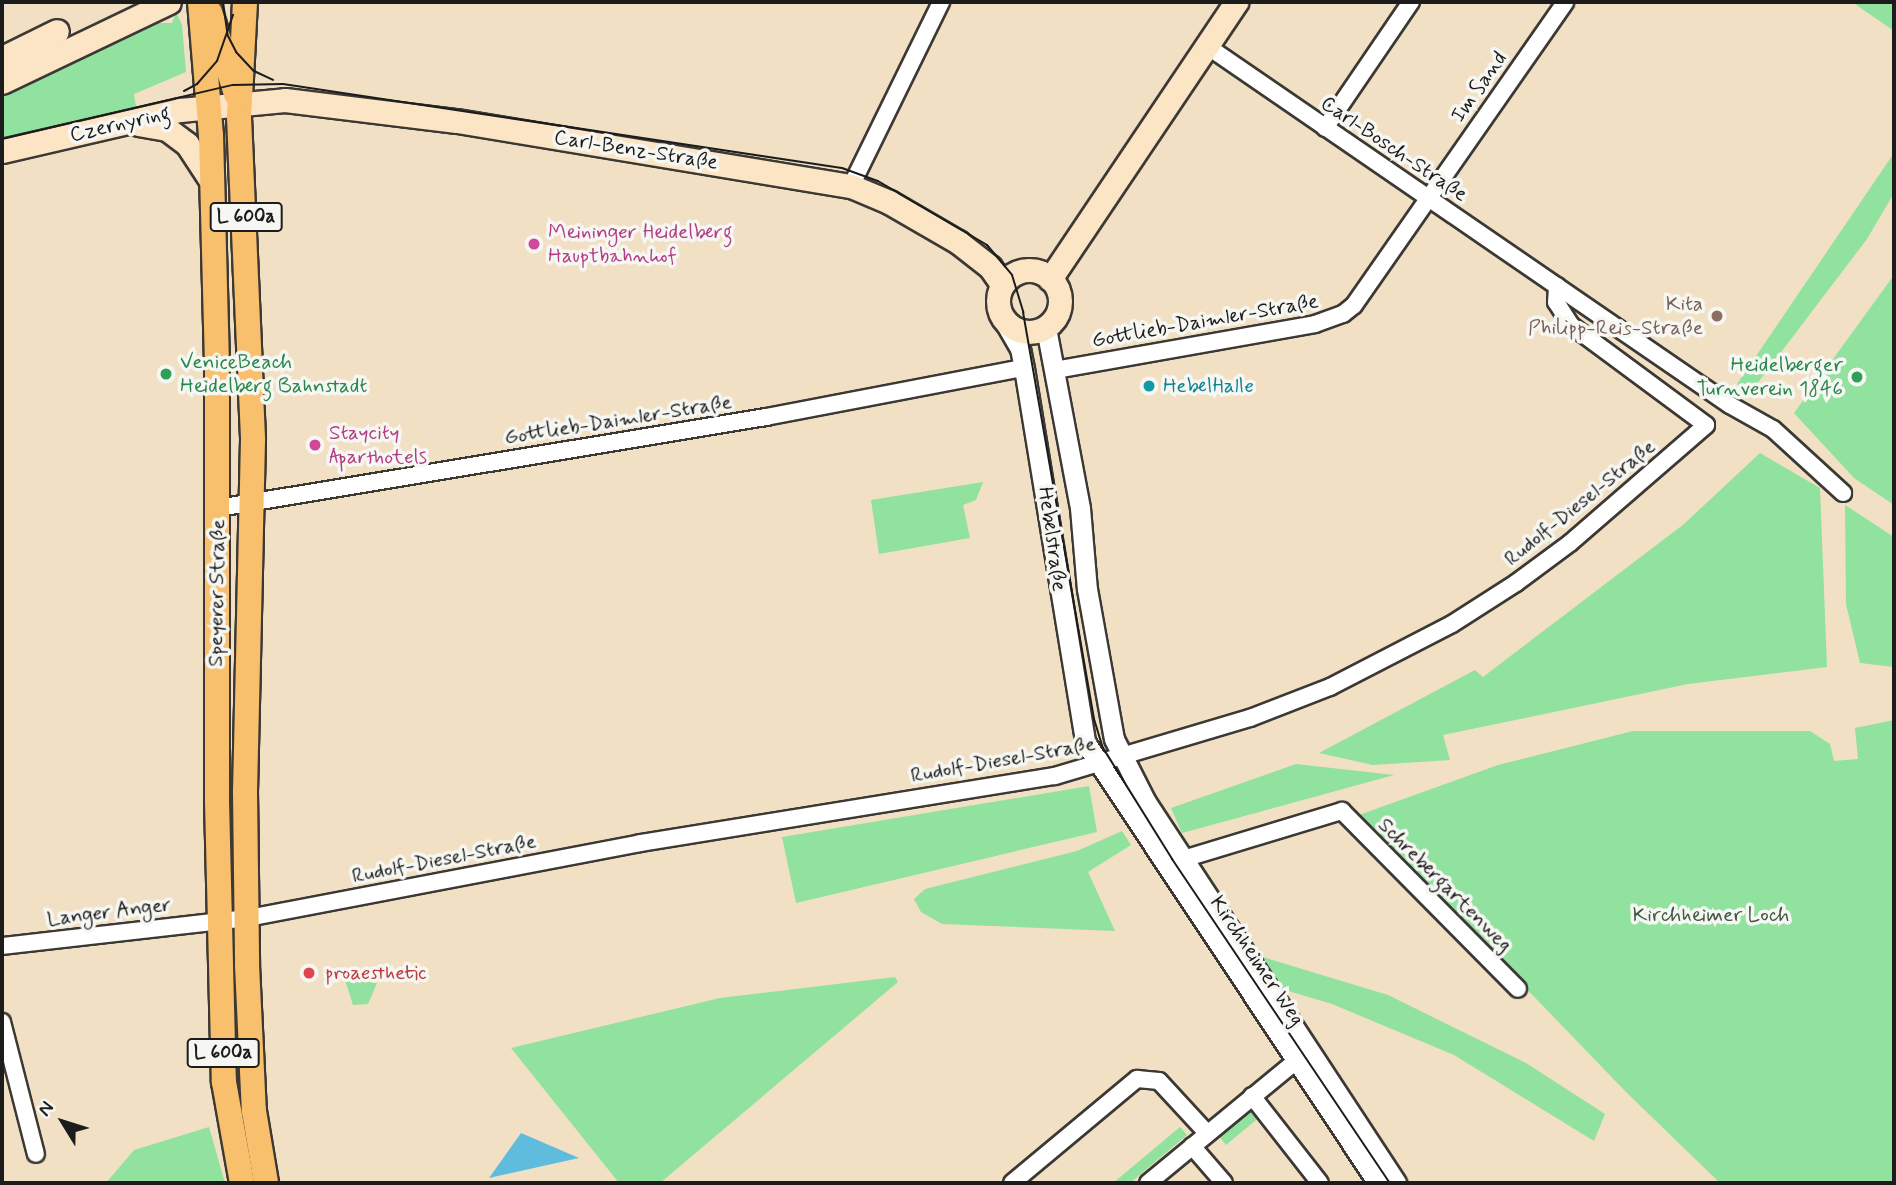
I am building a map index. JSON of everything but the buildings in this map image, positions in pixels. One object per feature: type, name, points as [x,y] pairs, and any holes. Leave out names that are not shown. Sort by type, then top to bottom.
[{"type":"main road","points":[[6,72],[169,2]]},
{"type":"main road","points":[[203,2],[240,104]]},
{"type":"main road","name":"Speyerer Straße","points":[[203,2],[212,181],[218,508],[215,649],[224,1082],[242,1183]]},
{"type":"main road","name":"Speyerer Straße","points":[[245,2],[240,104],[253,404],[245,791],[251,1074],[266,1183]]},
{"type":"main road","points":[[1050,279],[1236,2]]},
{"type":"main road","points":[[6,72],[57,31]]},
{"type":"main road","name":"Carl-Benz-Straße","points":[[240,104],[305,102],[457,121],[851,187],[889,202],[958,242],[989,267],[1002,284]]},
{"type":"main road","name":"Czernyring","points":[[2,151],[209,107],[240,104]]},
{"type":"main road","points":[[132,123],[167,129],[193,150],[212,181]]},
{"type":"main road","points":[[1021,272],[1036,272],[1050,279],[1061,302],[1060,311],[1046,328],[1027,332],[1000,314],[997,300],[1002,284],[1021,272]]},
{"type":"street","points":[[851,187],[941,2]]},
{"type":"street","points":[[1325,128],[1412,2]]},
{"type":"street","name":"Im Sand","points":[[1428,197],[1565,2]]},
{"type":"street","name":"Carl-Bosch-Straße","points":[[1207,46],[1730,405],[1773,429],[1843,494]]},
{"type":"street","name":"Gottlieb-Daimler-Straße","points":[[1055,370],[1332,320],[1354,305],[1428,197]]},
{"type":"street","name":"Rudolf-Diesel-Straße","points":[[221,920],[248,918],[498,868],[1055,776],[1124,758],[1250,718],[1330,687],[1452,624],[1570,543],[1706,425],[1571,325],[1556,302],[1557,286]]},
{"type":"street","name":"Hebelstraße","points":[[1000,314],[1020,348],[1060,574],[1077,707],[1085,742],[1100,763]]},
{"type":"street","name":"Hebelstraße","points":[[1046,328],[1055,370],[1111,726],[1124,758]]},
{"type":"street","name":"Gottlieb-Daimler-Straße","points":[[218,508],[766,417],[1024,368]]},
{"type":"street","name":"Kirchheimer Weg","points":[[1124,758],[1133,781],[1396,1183]]},
{"type":"street","name":"Kirchheimer Weg","points":[[1100,763],[1378,1183]]},
{"type":"street","name":"Schrebergartenweg","points":[[1183,859],[1342,811],[1518,989]]},
{"type":"street","name":"Langer Anger","points":[[2,946],[221,920]]},
{"type":"street","points":[[2,1023],[36,1154]]},
{"type":"street","points":[[1147,1183],[1297,1060]]},
{"type":"street","points":[[1013,1183],[1137,1079],[1159,1081],[1207,1133]]},
{"type":"street","points":[[1252,1096],[1320,1183]]},
{"type":"street","points":[[1192,1146],[1224,1183]]},
{"type":"green space","points":[[1852,2],[1894,2],[1894,31]]},
{"type":"green space","points":[[176,12],[182,25],[186,72],[134,94],[137,113],[2,143],[2,96],[155,23],[172,23]]},
{"type":"green space","points":[[1894,153],[1894,193],[1867,239],[1750,393],[1737,384]]},
{"type":"green space","name":"Heidelberger Turnverein 1846","points":[[1894,275],[1894,505],[1854,478],[1794,413]]},
{"type":"green space","points":[[1760,453],[1820,488],[1827,667],[1688,684],[1443,735],[1450,760],[1373,765],[1319,753],[1475,670],[1483,677],[1684,524]]},
{"type":"green space","points":[[983,482],[976,500],[963,505],[970,538],[879,554],[871,500]]},
{"type":"green space","points":[[1845,505],[1894,537],[1894,667],[1860,663],[1846,604]]},
{"type":"green space","name":"Kirchheimer Loch","points":[[1894,720],[1894,1183],[1720,1183],[1626,1092],[1359,815],[1498,765],[1633,731],[1810,731],[1830,744],[1834,761],[1858,759],[1855,728]]},
{"type":"green space","points":[[1296,764],[1394,775],[1182,833],[1171,808]]},
{"type":"green space","points":[[1089,786],[1097,832],[796,903],[782,837]]},
{"type":"green space","points":[[1122,831],[1131,845],[1088,872],[1115,931],[942,924],[921,912],[914,899],[925,889],[1077,851]]},
{"type":"green space","points":[[1256,955],[1388,995],[1526,1063],[1605,1114],[1594,1141],[1454,1055],[1332,1004],[1265,984]]},
{"type":"green space","points":[[895,977],[898,982],[660,1183],[619,1183],[511,1048],[720,998]]},
{"type":"green space","points":[[349,978],[377,983],[368,1004],[353,1005],[345,980]]},
{"type":"green space","points":[[1253,1105],[1262,1115],[1226,1145],[1218,1135]]},
{"type":"green space","points":[[209,1127],[225,1183],[106,1183],[134,1150]]},
{"type":"green space","points":[[1180,1127],[1187,1135],[1130,1183],[1113,1183]]},
{"type":"water","points":[[521,1133],[579,1158],[489,1178]]},
{"type":"tram line","points":[[223,2],[228,36],[236,52],[254,71],[273,80]]},
{"type":"tram line","points":[[184,91],[197,84],[217,61],[233,15]]},
{"type":"tram line","points":[[2,139],[233,85],[283,84],[842,168],[878,181],[987,245],[1012,275],[1023,312],[1094,719],[1103,748],[1172,859],[1390,1183]]},
{"type":"place","name":"Meininger Heidelberg Hauptbahnhof","points":[[534,244]]},
{"type":"place","name":"Kita Philipp-Reis-Straße","points":[[1717,316]]},
{"type":"place","name":"VeniceBeach Heidelberg Bahnstadt","points":[[166,374]]},
{"type":"place","name":"Heidelberger Turnverein 1846","points":[[1857,377]]},
{"type":"place","name":"HebelHalle","points":[[1149,386]]},
{"type":"place","name":"Staycity Aparthotels","points":[[315,445]]},
{"type":"place","name":"proaesthetic","points":[[309,973]]}]
